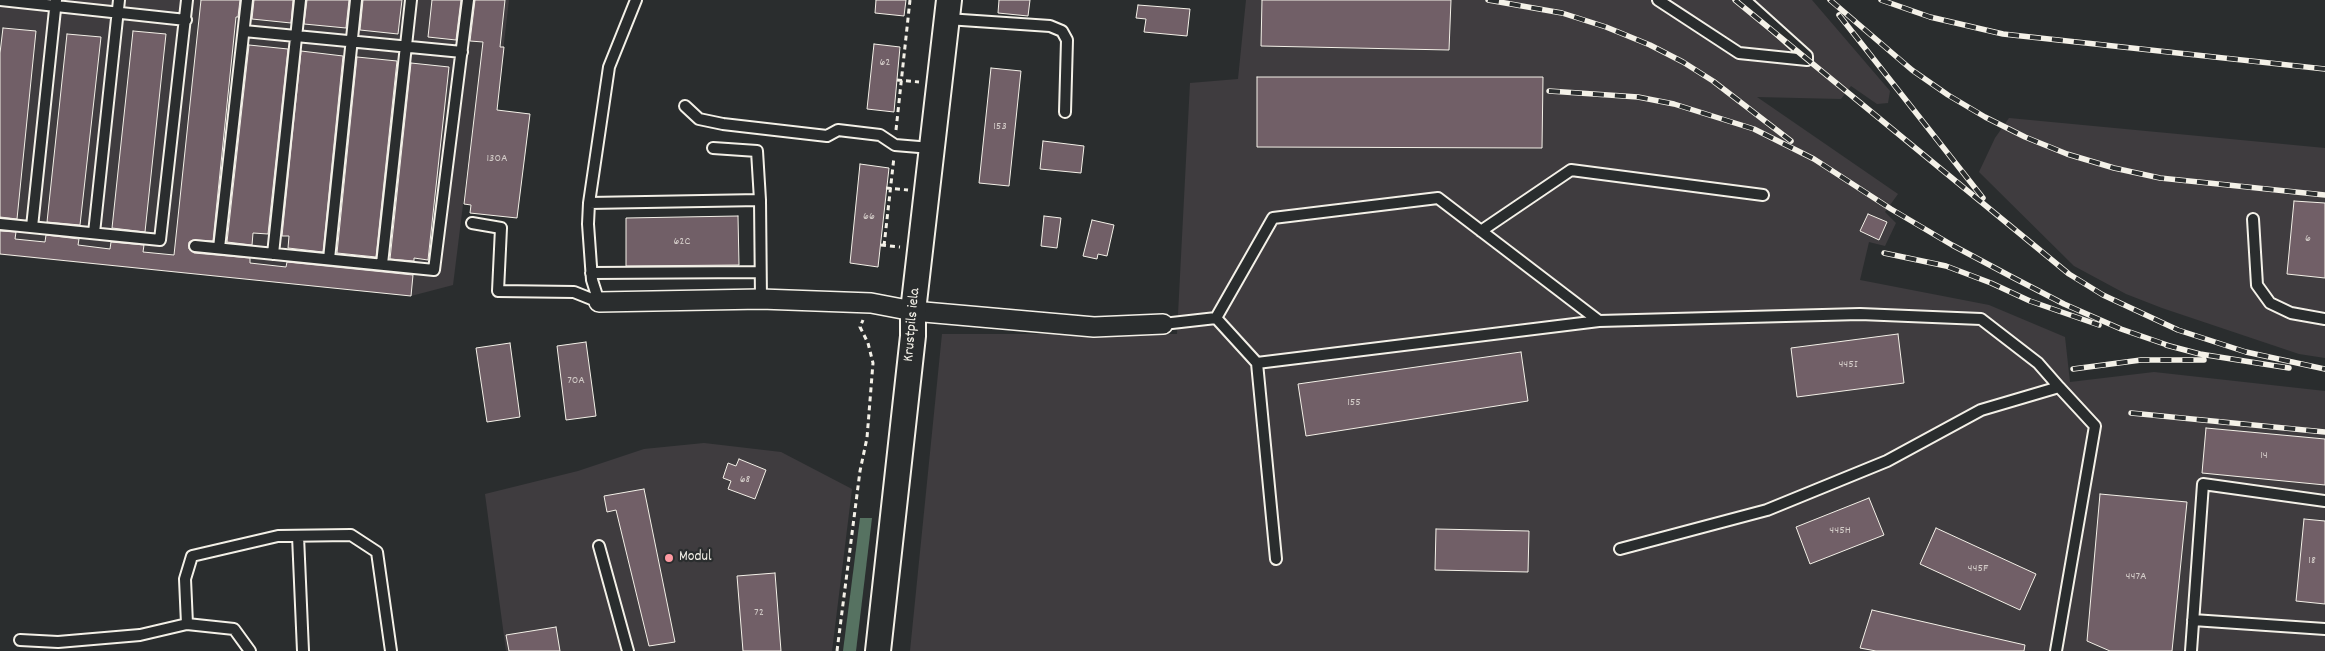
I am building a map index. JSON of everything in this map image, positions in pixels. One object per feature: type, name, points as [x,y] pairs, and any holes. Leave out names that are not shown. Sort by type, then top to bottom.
[{"type":"street","name":"Krustpils iela","points":[[878,651],[913,336],[913,311],[947,9]]},
{"type":"street","points":[[599,302],[761,299],[872,302],[913,311],[1094,327],[1163,324]]},
{"type":"lane","points":[[0,0],[56,3],[186,20]]},
{"type":"lane","points":[[94,233],[119,0]]},
{"type":"lane","points":[[0,224],[160,240],[187,0]]},
{"type":"lane","points":[[219,248],[247,0]]},
{"type":"lane","points":[[273,254],[300,0]]},
{"type":"lane","points":[[329,259],[356,0]]},
{"type":"lane","points":[[382,264],[412,0]]},
{"type":"lane","points":[[195,246],[434,270],[468,0]]},
{"type":"lane","points":[[599,302],[591,273],[588,233],[589,204],[608,67],[636,0]]},
{"type":"lane","points":[[1658,0],[1739,53],[1807,60],[1807,56],[1745,0]]},
{"type":"lane","points":[[32,227],[56,3]]},
{"type":"lane","points":[[947,9],[1050,26],[1062,31],[1067,40],[1065,112]]},
{"type":"lane","points":[[244,31],[462,52]]},
{"type":"lane","points":[[685,106],[699,119],[723,124],[827,136],[838,130],[880,135],[895,145],[931,148]]},
{"type":"lane","points":[[713,148],[757,151],[760,200],[761,299]]},
{"type":"lane","points":[[1481,231],[1571,170],[1763,195]]},
{"type":"lane","points":[[1216,318],[1273,218],[1438,198],[1599,321]]},
{"type":"lane","points":[[589,204],[760,200]]},
{"type":"lane","points":[[2253,219],[2257,285],[2270,303],[2291,313],[2325,319]]},
{"type":"lane","points":[[472,223],[501,228],[498,291],[574,292],[599,302]]},
{"type":"lane","points":[[591,273],[760,272]]},
{"type":"lane","points":[[1257,363],[1599,321],[1860,314],[1981,320],[2038,363],[2095,426],[2056,651]]},
{"type":"lane","points":[[1163,324],[1216,318]]},
{"type":"lane","points":[[1216,318],[1257,363],[1276,559]]},
{"type":"lane","points":[[1620,549],[1768,510],[1887,461],[1982,410],[2059,387]]},
{"type":"lane","points":[[2191,651],[2203,484],[2325,501]]},
{"type":"lane","points":[[187,624],[185,579],[192,556],[278,536],[351,535],[377,552],[391,651]]},
{"type":"lane","points":[[298,536],[303,651]]},
{"type":"lane","points":[[599,546],[628,651]]},
{"type":"lane","points":[[2193,620],[2325,629]]},
{"type":"lane","points":[[20,640],[58,642],[140,635],[187,624],[234,629],[250,651]]},
{"type":"path","points":[[907,248],[882,245],[895,145],[899,80],[910,0]]},
{"type":"path","points":[[899,80],[916,82]]},
{"type":"path","points":[[888,189],[904,190]]},
{"type":"path","points":[[836,651],[860,471],[868,438],[873,363],[868,343],[860,327],[872,302]]},
{"type":"shaded area","points":[[0,0],[509,0],[499,86],[478,84],[453,285],[411,296],[0,255]]},
{"type":"shaded area","points":[[1246,0],[1812,0],[1890,91],[1888,103],[1877,104],[1851,86],[1841,99],[1757,97],[1898,194],[1885,212],[1896,223],[1885,246],[1869,242],[1860,280],[1989,305],[2065,337],[2070,382],[2154,372],[2325,391],[2325,651],[910,651],[942,334],[1177,334],[1190,83],[1238,79]]},
{"type":"shaded area","points":[[2009,118],[2325,148],[2325,358],[2299,354],[2162,308],[2126,294],[2074,266],[1979,172],[1995,138]]},
{"type":"shaded area","name":"Modul","points":[[704,443],[781,452],[852,489],[832,651],[506,651],[485,494],[578,471],[644,449]]},
{"type":"green space","points":[[860,518],[872,518],[856,651],[843,651]]},
{"type":"building","points":[[201,0],[240,0],[238,17],[236,17],[213,241],[193,240],[189,242],[189,249],[194,253],[250,258],[250,263],[286,267],[287,262],[413,275],[411,296],[0,254],[0,231],[16,232],[15,239],[45,242],[46,235],[79,239],[78,245],[110,249],[111,242],[144,245],[143,252],[174,255]]},
{"type":"building","points":[[254,0],[293,0],[291,23],[252,19]]},
{"type":"building","points":[[307,0],[349,0],[346,28],[304,24]]},
{"type":"building","points":[[363,0],[402,0],[398,34],[360,30]]},
{"type":"building","points":[[432,0],[461,0],[456,40],[428,37]]},
{"type":"building","points":[[475,0],[505,0],[500,47],[504,47],[497,110],[530,114],[517,218],[470,213],[471,205],[464,204],[483,42],[470,41]]},
{"type":"building","points":[[876,0],[906,0],[904,16],[875,13]]},
{"type":"building","points":[[999,0],[1030,0],[1028,16],[998,13]]},
{"type":"building","points":[[1262,0],[1451,0],[1449,50],[1261,46]]},
{"type":"building","points":[[1138,5],[1190,9],[1187,36],[1144,32],[1146,19],[1136,18]]},
{"type":"building","points":[[3,28],[36,31],[17,219],[0,217],[0,53]]},
{"type":"building","points":[[133,31],[166,34],[145,232],[112,228]]},
{"type":"building","points":[[67,34],[101,37],[80,225],[47,222]]},
{"type":"building","points":[[874,44],[900,47],[894,112],[867,109]]},
{"type":"building","points":[[249,45],[288,49],[268,234],[253,233],[252,245],[227,242]]},
{"type":"building","points":[[301,51],[343,56],[323,252],[288,248],[289,236],[282,236]]},
{"type":"building","points":[[357,57],[397,61],[376,257],[337,253]]},
{"type":"building","points":[[411,63],[449,67],[428,260],[414,258],[414,261],[390,259]]},
{"type":"building","points":[[991,68],[1021,71],[1009,186],[979,183]]},
{"type":"building","points":[[1257,77],[1543,77],[1542,148],[1257,147]]},
{"type":"building","points":[[1043,141],[1084,146],[1081,173],[1040,169]]},
{"type":"building","points":[[860,164],[889,168],[878,267],[850,263]]},
{"type":"building","points":[[2294,201],[2325,203],[2325,278],[2287,274]]},
{"type":"building","points":[[1868,214],[1887,222],[1879,240],[1860,231]]},
{"type":"building","points":[[738,216],[739,265],[626,266],[626,218]]},
{"type":"building","points":[[1044,216],[1061,218],[1057,248],[1041,246]]},
{"type":"building","points":[[1092,220],[1114,225],[1107,256],[1098,254],[1097,259],[1083,256]]},
{"type":"building","points":[[1898,334],[1904,383],[1797,397],[1791,348]]},
{"type":"building","points":[[586,342],[596,416],[566,420],[557,346]]},
{"type":"building","points":[[510,343],[520,417],[487,422],[476,348]]},
{"type":"building","points":[[1521,352],[1528,401],[1306,436],[1298,384]]},
{"type":"building","points":[[2206,428],[2325,439],[2325,485],[2202,473]]},
{"type":"building","points":[[739,459],[766,470],[755,499],[728,489],[731,481],[723,478],[728,463],[736,466]]},
{"type":"building","points":[[644,489],[675,642],[649,646],[616,510],[607,512],[604,496]]},
{"type":"building","points":[[2100,494],[2187,502],[2172,651],[2110,651],[2087,641]]},
{"type":"building","points":[[1869,498],[1884,535],[1810,564],[1796,527]]},
{"type":"building","points":[[2304,519],[2325,521],[2325,604],[2296,601]]},
{"type":"building","points":[[1936,528],[2036,574],[2020,610],[1920,564]]},
{"type":"building","points":[[1436,529],[1529,531],[1528,572],[1435,570]]},
{"type":"building","points":[[775,573],[781,651],[743,651],[737,576]]},
{"type":"building","points":[[1872,610],[2025,645],[2024,651],[1876,651],[1860,648]]},
{"type":"building","points":[[556,627],[560,651],[509,651],[506,635]]},
{"type":"railway","points":[[1488,0],[1562,13],[1606,27],[1650,45],[1683,62],[1713,81],[1791,141]]},
{"type":"railway","points":[[1735,0],[2069,274],[2103,295],[2178,330],[2246,352],[2325,369]]},
{"type":"railway","points":[[1830,0],[1912,70],[1948,95],[1985,117],[2025,137],[2067,154],[2114,168],[2160,178],[2325,195]]},
{"type":"railway","points":[[1881,0],[1930,17],[2003,34],[2325,69]]},
{"type":"railway","points":[[1839,15],[1983,198]]},
{"type":"railway","points":[[1549,91],[1638,97],[1674,104],[1754,129],[1814,159],[1891,209],[2012,277],[2064,304],[2121,329],[2173,347]]},
{"type":"railway","points":[[1884,253],[1946,266],[1991,283],[2030,301],[2099,325]]},
{"type":"railway","points":[[2166,345],[2200,354],[2289,368]]},
{"type":"railway","points":[[2073,369],[2141,360],[2204,360]]},
{"type":"railway","points":[[2131,413],[2325,432]]},
{"type":"place","name":"Modul","points":[[669,558]]}]
